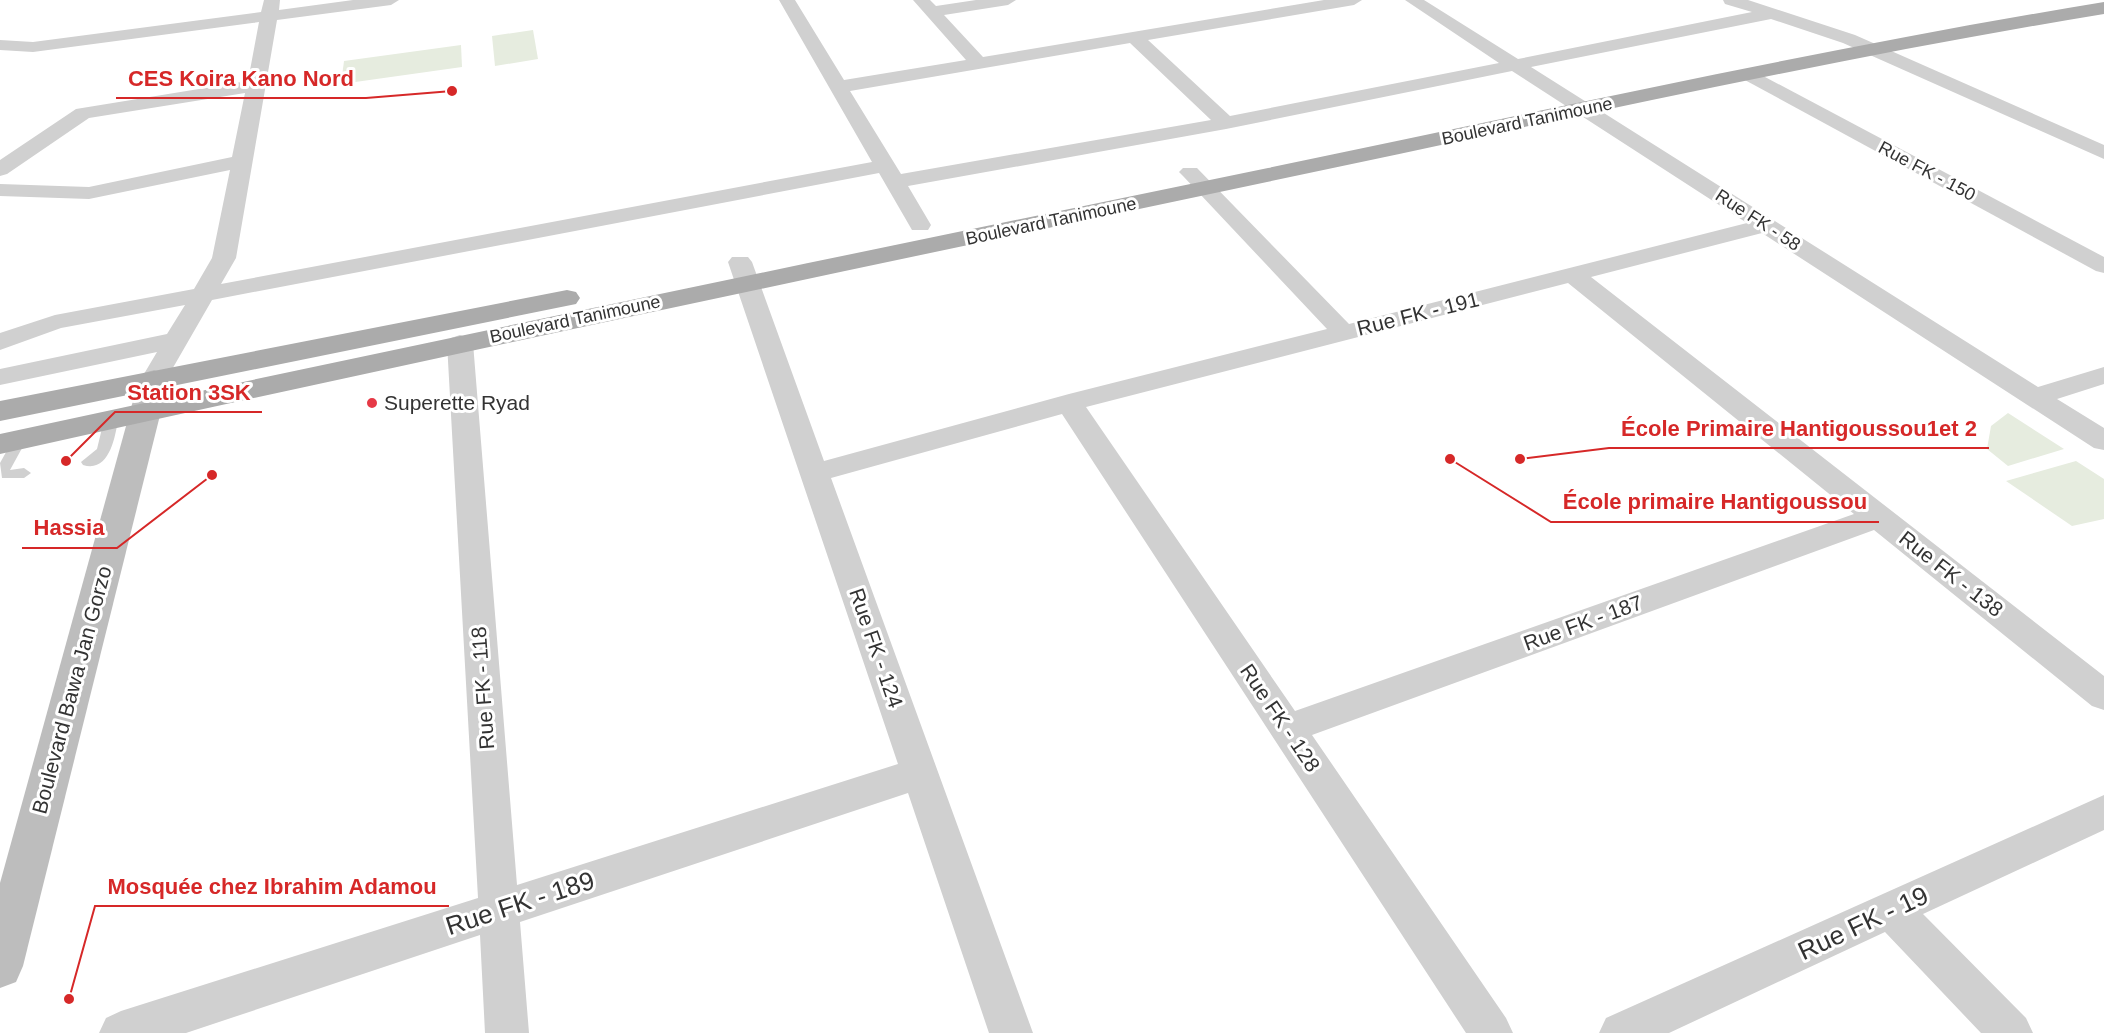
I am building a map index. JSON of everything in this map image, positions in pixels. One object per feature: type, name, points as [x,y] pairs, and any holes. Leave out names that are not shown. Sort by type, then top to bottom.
[{"type":"main road","name":"Boulevard Tanimoune","points":[[10,441],[136,404],[744,273],[1574,103],[2026,0]]},
{"type":"main road","points":[[2085,0],[2104,7]]},
{"type":"main road","name":"Boulevard Tanimoune","points":[[1574,103],[1750,75],[2104,7]]},
{"type":"main road","name":"Boulevard Tanimoune","points":[[0,411],[136,404],[460,343],[744,273],[920,225],[1198,181]]},
{"type":"main road","name":"Boulevard Bawa Jan Gorzo","points":[[0,966],[136,404]]},
{"type":"street","points":[[4,53],[269,8],[391,0]]},
{"type":"street","points":[[787,0],[920,225]]},
{"type":"street","points":[[926,6],[1008,0]]},
{"type":"street","points":[[1266,0],[1282,11]]},
{"type":"street","points":[[838,87],[1354,0]]},
{"type":"street","name":"Rue FK - 58","points":[[1413,0],[2104,441]]},
{"type":"street","points":[[1731,0],[1849,39],[2103,151]]},
{"type":"street","points":[[0,342],[55,322],[204,293],[890,174],[1226,123],[1763,12],[1789,2]]},
{"type":"street","points":[[926,6],[979,64]]},
{"type":"street","points":[[136,404],[177,340],[224,258],[244,161],[269,8]]},
{"type":"street","points":[[1134,37],[1226,123]]},
{"type":"street","name":"Rue FK - 150","points":[[1750,75],[2104,266]]},
{"type":"street","points":[[0,170],[83,113],[257,85]]},
{"type":"street","points":[[0,190],[88,193],[244,161]]},
{"type":"street","points":[[1198,181],[1344,333]]},
{"type":"street","name":"Rue FK - 191","points":[[814,473],[1069,403],[1766,225]]},
{"type":"street","name":"Rue FK - 124","points":[[744,273],[1011,1033]]},
{"type":"street","name":"Rue FK - 138","points":[[1572,274],[2104,696]]},
{"type":"street","points":[[0,377],[177,340]]},
{"type":"street","name":"Rue FK - 118","points":[[460,343],[507,1033]]},
{"type":"street","points":[[2035,397],[2104,375]]},
{"type":"street","name":"Rue FK - 128","points":[[1069,403],[1491,1033]]},
{"type":"street","name":"Rue FK - 187","points":[[1288,729],[1878,517]]},
{"type":"street","name":"Rue FK - 189","points":[[121,1033],[920,773]]},
{"type":"street","name":"Rue FK - 19","points":[[1621,1033],[2104,812]]},
{"type":"street","points":[[1891,910],[2011,1033]]},
{"type":"lane","points":[[1705,0],[1713,0]]},
{"type":"lane","points":[[88,462],[100,458],[105,453],[136,404]]},
{"type":"lane","points":[[10,441],[2,472],[7,475],[24,473]]},
{"type":"shaded area","points":[[533,30],[538,59],[495,66],[492,36]]},
{"type":"shaded area","points":[[461,45],[462,67],[341,84],[344,61]]},
{"type":"shaded area","points":[[2008,413],[2064,449],[2008,466],[1987,449],[1991,426]]},
{"type":"shaded area","points":[[2076,461],[2104,479],[2104,519],[2072,526],[2006,481]]},
{"type":"place","name":"CES Koira Kano Nord","points":[[452,91]]},
{"type":"place","name":"Superette Ryad","points":[[372,403]]},
{"type":"place","name":"École primaire Hantigoussou","points":[[1450,459]]},
{"type":"place","name":"École Primaire Hantigoussou1et 2","points":[[1520,459]]},
{"type":"place","name":"Station 3SK","points":[[66,461]]},
{"type":"place","name":"Hassia","points":[[212,475]]},
{"type":"place","name":"Mosquée chez Ibrahim Adamou","points":[[69,999]]}]
